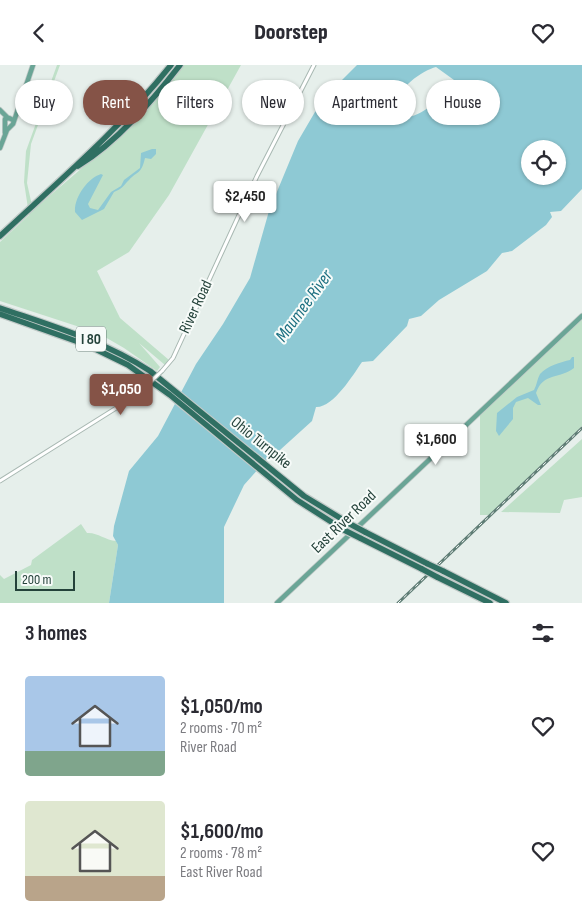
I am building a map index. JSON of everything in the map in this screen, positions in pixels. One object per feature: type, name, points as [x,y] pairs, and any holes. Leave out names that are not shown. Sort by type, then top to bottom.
[{"type":"highway","points":[[0,236],[74,169],[152,89],[171,65]]},
{"type":"highway","points":[[74,169],[108,143],[142,109],[180,65]]},
{"type":"highway","name":"Ohio Turnpike","points":[[0,308],[111,347],[150,371],[171,392],[311,510],[344,530],[488,602]]},
{"type":"highway","name":"Ohio Turnpike","points":[[0,314],[109,355],[134,369],[171,392],[322,509],[506,603]]},
{"type":"main road","points":[[0,148],[8,121],[17,107],[33,65]]},
{"type":"main road","points":[[0,111],[8,121]]},
{"type":"main road","name":"East River Road","points":[[277,603],[582,316]]},
{"type":"street","name":"River Road","points":[[0,481],[129,400],[162,371],[173,358],[257,176],[314,65]]},
{"type":"green space","points":[[57,65],[60,65],[54,80],[52,80]]},
{"type":"green space","points":[[183,65],[241,65],[232,81],[171,80]]},
{"type":"green space","points":[[158,96],[158,125],[208,125],[169,195],[129,252],[97,271],[120,318],[169,360],[165,365],[139,343],[160,367],[157,371],[98,333],[0,301],[0,242],[29,215],[24,182],[26,151],[35,125],[38,125],[31,144],[27,183],[33,210],[110,144],[129,125],[148,125],[148,106]]},
{"type":"green space","points":[[582,319],[582,426],[489,515],[480,515],[480,414]]},
{"type":"green space","points":[[582,439],[582,497],[564,500],[560,513],[501,512]]},
{"type":"green space","points":[[81,524],[87,533],[116,541],[118,545],[109,603],[0,603],[0,575],[4,579],[31,565],[32,560]]},
{"type":"water","name":"Maumee River","points":[[357,65],[582,65],[582,189],[561,211],[550,212],[552,217],[546,225],[512,251],[502,253],[487,271],[439,300],[421,316],[409,319],[407,326],[373,361],[362,362],[336,397],[322,406],[316,407],[312,421],[280,450],[270,456],[244,485],[224,527],[224,603],[109,603],[118,545],[113,536],[114,526],[129,471],[158,436],[196,364],[223,324],[250,278],[269,211],[298,141],[314,114],[314,125],[416,125],[416,114],[426,110],[426,125],[500,125],[500,80],[454,80],[436,67],[429,69],[412,80],[342,80]]},
{"type":"water","points":[[156,149],[156,154],[151,159],[145,158],[141,170],[114,192],[104,209],[82,220],[75,212],[75,206],[79,194],[87,184],[96,176],[103,175],[88,204],[90,208],[98,210],[111,192],[121,186],[124,180],[140,168],[141,153]]},
{"type":"water","points":[[574,357],[574,368],[564,374],[548,379],[539,386],[536,393],[541,405],[528,398],[516,402],[513,408],[513,419],[499,436],[496,431],[497,413],[517,397],[534,390],[543,371],[570,360]]},
{"type":"railway","points":[[398,603],[582,428]]}]
